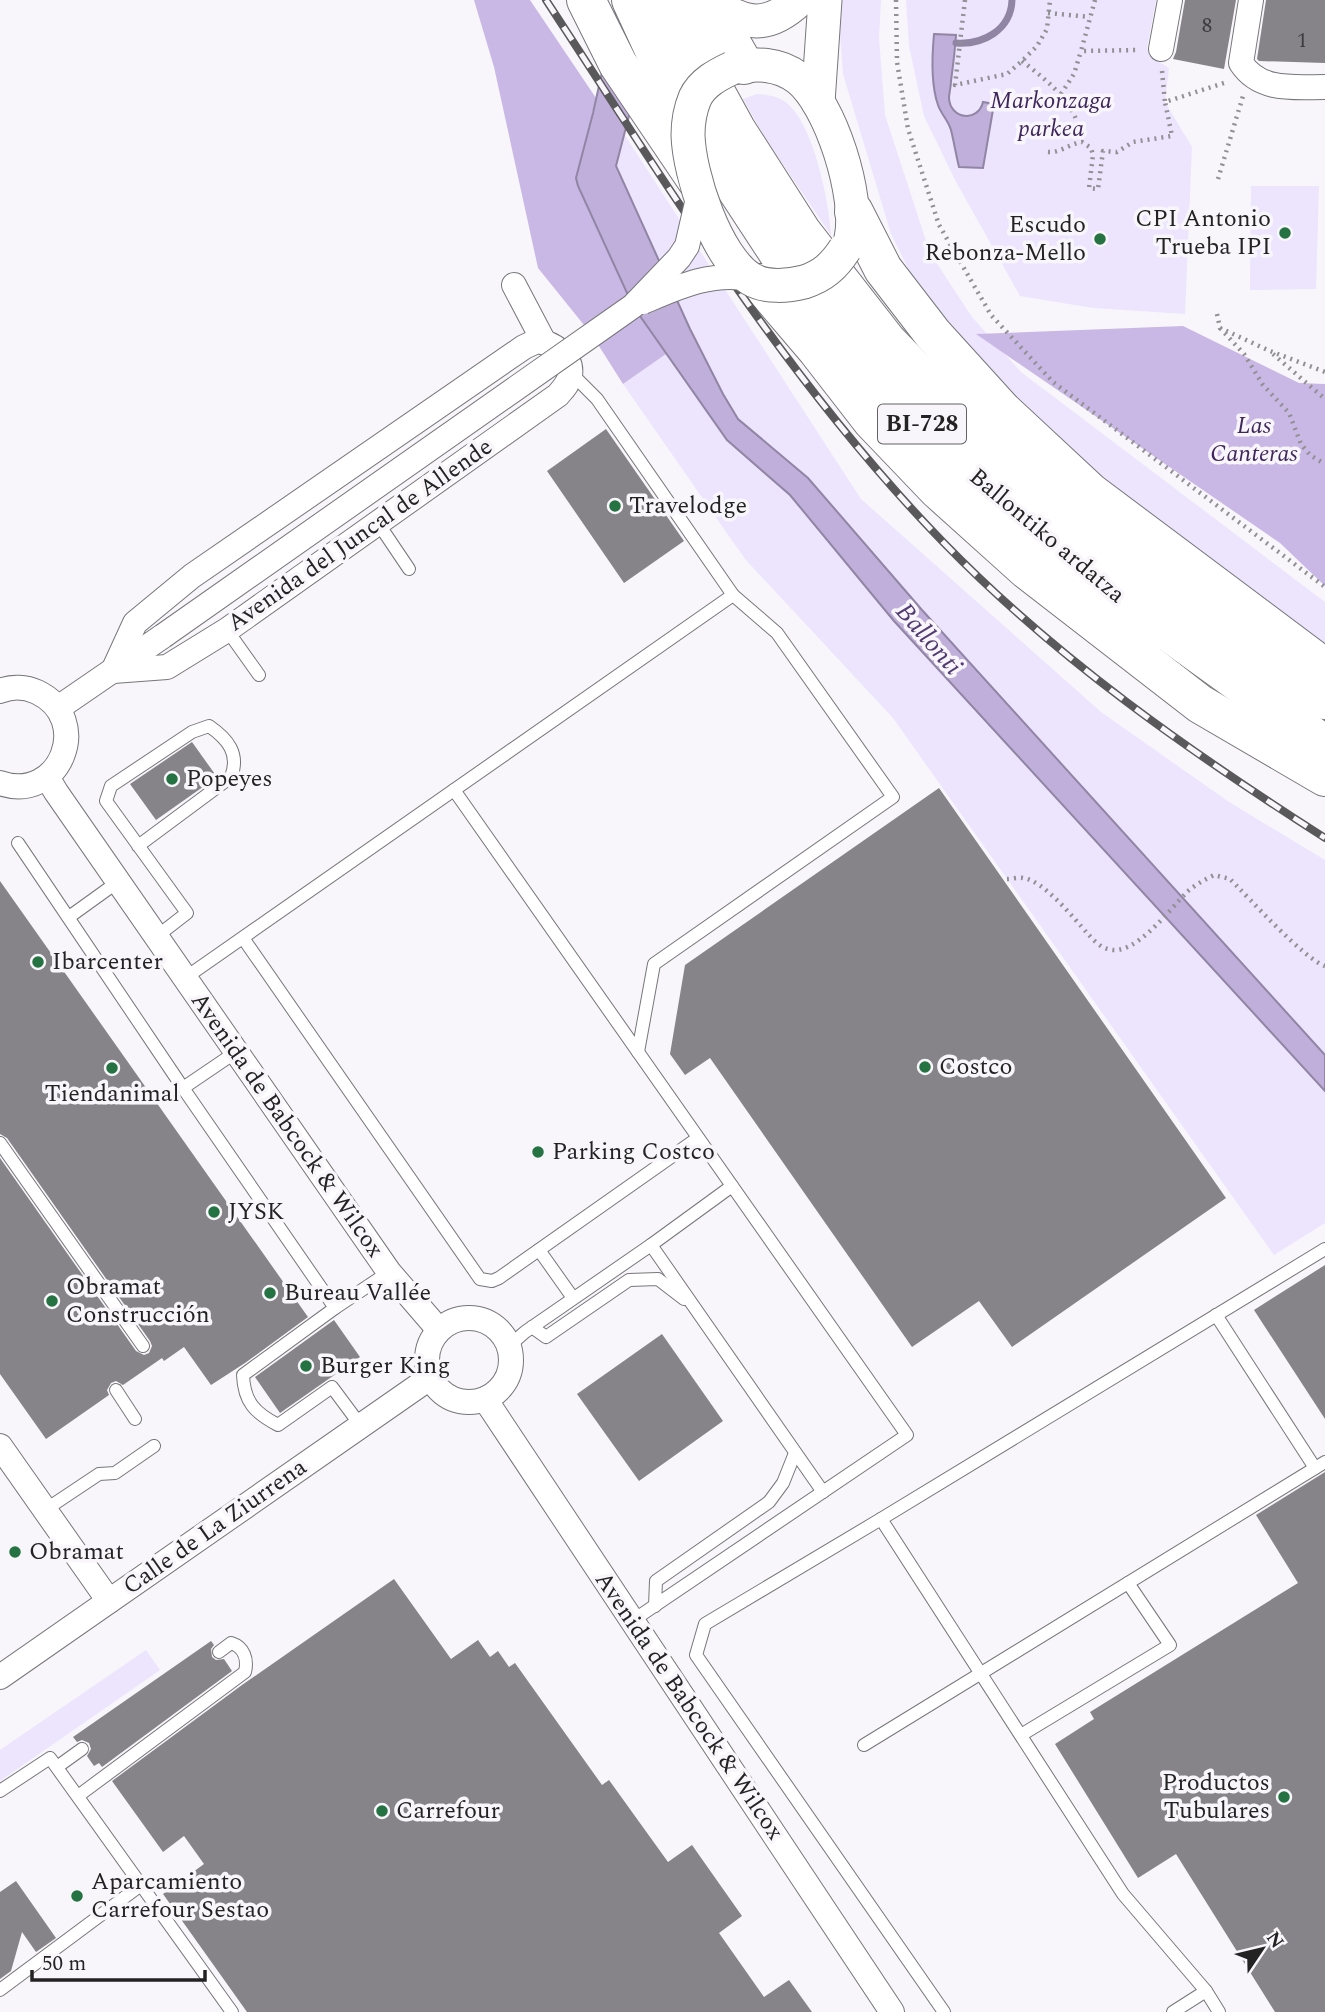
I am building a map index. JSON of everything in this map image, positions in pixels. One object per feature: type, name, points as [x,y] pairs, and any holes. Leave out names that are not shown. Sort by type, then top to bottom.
[{"type":"main road","points":[[586,0],[618,64],[698,188]]},
{"type":"main road","name":"Ballontiko ardatza","points":[[631,0],[655,52],[723,169],[780,256],[869,367],[974,479],[1070,561],[1325,745]]},
{"type":"main road","name":"Ballontiko ardatza","points":[[669,0],[687,40],[736,129],[780,198],[802,232],[887,341],[1003,461],[1214,626],[1325,700]]},
{"type":"main road","points":[[708,1],[746,66]]},
{"type":"main road","points":[[853,212],[883,269],[933,334],[1002,410],[1090,492],[1325,668]]},
{"type":"main road","points":[[756,281],[882,430],[937,490],[1027,570],[1200,704],[1325,777]]},
{"type":"street","points":[[746,66],[787,35],[799,0]]},
{"type":"street","points":[[708,1],[737,18],[757,23],[785,13],[799,0]]},
{"type":"street","points":[[818,102],[825,0]]},
{"type":"street","points":[[1161,50],[1170,0]]},
{"type":"street","points":[[1251,0],[1241,63],[1249,75],[1275,86],[1325,88]]},
{"type":"street","points":[[633,306],[691,282],[734,276],[756,281],[797,284],[821,275],[839,259],[845,249],[854,226],[846,172],[832,130],[818,102],[800,80],[778,67],[746,66],[719,74],[699,91],[689,115],[689,149],[698,188],[723,250],[740,270],[756,281]]},
{"type":"street","points":[[633,306],[687,246],[698,188]]},
{"type":"street","points":[[514,285],[544,342]]},
{"type":"street","name":"Avenida del Juncal de Allende","points":[[58,708],[633,306]]},
{"type":"street","points":[[113,671],[135,623],[192,576],[524,347],[537,341],[557,348],[563,354],[571,373]]},
{"type":"street","name":"Avenida del Juncal de Allende","points":[[113,671],[167,667],[228,630],[558,395],[567,384],[571,373]]},
{"type":"street","points":[[0,691],[19,687],[34,690],[47,697],[58,708],[67,737],[61,759],[47,777],[22,786],[3,786]]},
{"type":"street","name":"Avenida de Babcock & Wilcox","points":[[47,777],[389,1272],[439,1330]]},
{"type":"street","points":[[472,1317],[484,1320],[495,1326],[509,1346],[511,1356],[508,1377],[495,1393],[485,1399],[460,1401],[438,1388],[430,1377],[427,1352],[431,1340],[449,1322],[472,1317]]},
{"type":"street","name":"Calle de La Ziurrena","points":[[0,1677],[430,1377]]},
{"type":"street","name":"Avenida de Babcock & Wilcox","points":[[485,1399],[892,2012]]},
{"type":"street","points":[[0,1446],[109,1601]]},
{"type":"lane","points":[[571,373],[597,399],[733,595],[776,633],[892,797],[654,964],[638,1052]]},
{"type":"lane","points":[[378,523],[409,569]]},
{"type":"lane","points":[[185,978],[733,595]]},
{"type":"lane","points":[[228,630],[259,675]]},
{"type":"lane","points":[[138,845],[231,777],[235,766],[233,751],[221,734],[209,726],[192,732],[111,786],[106,801],[187,913],[156,936]]},
{"type":"lane","points":[[454,790],[907,1435],[632,1621]]},
{"type":"lane","points":[[18,843],[335,1308]]},
{"type":"lane","points":[[69,917],[119,881]]},
{"type":"lane","points":[[243,938],[480,1279],[486,1282],[499,1278],[698,1138]]},
{"type":"lane","points":[[183,1088],[236,1052]]},
{"type":"lane","points":[[0,1143],[143,1346]]},
{"type":"lane","points":[[509,1346],[732,1186]]},
{"type":"lane","points":[[651,1245],[823,1492]]},
{"type":"lane","points":[[944,2012],[696,1655],[705,1624],[1325,1249]]},
{"type":"lane","points":[[539,1250],[573,1298]]},
{"type":"lane","points":[[361,1426],[332,1387],[278,1425],[263,1417],[253,1406],[244,1391],[243,1375],[389,1272]]},
{"type":"lane","points":[[532,1327],[546,1337],[629,1280],[658,1279],[692,1306]]},
{"type":"lane","points":[[864,1745],[1320,1465],[1216,1315]]},
{"type":"lane","points":[[116,1390],[135,1419]]},
{"type":"lane","points":[[45,1510],[99,1474],[115,1474],[153,1446]]},
{"type":"lane","points":[[655,1606],[656,1580],[769,1502],[783,1483],[795,1453]]},
{"type":"lane","points":[[881,1519],[1123,1894],[1206,1991],[1219,2012]]},
{"type":"lane","points":[[1021,1735],[1170,1645],[1128,1583]]},
{"type":"lane","points":[[78,1796],[245,1672],[247,1664],[244,1653],[238,1646],[231,1643],[219,1652]]},
{"type":"lane","points":[[57,1767],[82,1749]]},
{"type":"lane","points":[[0,1791],[50,1758],[232,2012]]},
{"type":"lane","points":[[0,1990],[141,1885]]},
{"type":"lane","points":[[1173,2012],[1206,1991]]},
{"type":"path","points":[[896,0],[897,62],[908,129],[939,225],[990,315],[1053,382],[1325,587]]},
{"type":"path","points":[[965,0],[955,85],[1007,74],[1022,61],[1037,46],[1047,29],[1050,0]]},
{"type":"path","points":[[1048,13],[1090,17]]},
{"type":"path","points":[[1061,94],[1074,74],[1081,51]]},
{"type":"path","points":[[1022,61],[1061,94],[1075,117],[1082,142]]},
{"type":"path","points":[[1218,179],[1249,75]]},
{"type":"path","points":[[1048,152],[1057,152],[1070,144],[1082,142],[1091,148],[1093,155],[1089,188],[1098,189],[1102,151],[1117,152],[1133,142],[1172,136],[1165,102]]},
{"type":"path","points":[[1217,314],[1220,328],[1244,354],[1263,385],[1289,412],[1301,444],[1310,455],[1325,464]]},
{"type":"path","points":[[1220,328],[1325,372]]},
{"type":"path","points":[[1270,351],[1325,399]]},
{"type":"path","points":[[1007,879],[1024,877],[1041,887],[1096,943],[1107,949],[1120,951],[1135,943],[1198,883],[1213,875],[1230,878],[1304,952],[1325,966]]},
{"type":"green space","points":[[474,0],[530,0],[596,98],[576,177],[578,186],[633,306],[666,354],[623,384],[592,335],[538,268],[494,67]]},
{"type":"green space","points":[[841,0],[881,0],[879,38],[885,115],[930,253],[972,317],[1021,372],[1325,602],[1325,648],[1089,482],[918,288],[891,234],[843,74],[839,20]]},
{"type":"green space","name":"Markonzaga parkea","points":[[906,0],[1156,0],[1147,48],[1156,60],[1169,68],[1165,102],[1192,147],[1185,314],[1093,308],[1020,296],[955,180],[924,116],[909,46]]},
{"type":"green space","points":[[757,94],[785,101],[805,129],[813,147],[823,185],[831,235],[767,141],[743,99]]},
{"type":"green space","points":[[624,134],[861,499],[1101,712],[1229,802],[1325,860],[1325,1055],[922,610],[808,478],[738,419],[690,329],[616,166]]},
{"type":"green space","points":[[1251,186],[1319,186],[1316,289],[1250,290]]},
{"type":"green space","name":"Las Canteras","points":[[1183,326],[1299,383],[1325,384],[1325,586],[1280,543],[976,334]]},
{"type":"green space","points":[[666,354],[727,440],[790,495],[894,621],[1325,1091],[1325,1223],[1274,1255],[893,718],[745,559],[623,384]]},
{"type":"green space","points":[[146,1650],[160,1670],[0,1781],[0,1750]]},
{"type":"water","name":"Ballonti","points":[[618,0],[659,0],[616,166],[690,329],[738,419],[808,478],[922,610],[1325,1055],[1325,1091],[894,621],[790,495],[727,440],[633,306],[576,178]]},
{"type":"water","points":[[934,34],[956,35],[949,98],[954,110],[964,116],[970,116],[980,109],[983,102],[994,104],[983,168],[959,167],[951,130],[939,108],[934,88]]},
{"type":"building","points":[[1185,0],[1236,0],[1224,69],[1173,59]]},
{"type":"building","points":[[1266,0],[1325,0],[1325,63],[1257,59]]},
{"type":"building","name":"Travelodge","points":[[606,429],[684,541],[624,583],[547,471]]},
{"type":"building","name":"Popeyes","points":[[192,742],[217,777],[156,820],[130,784]]},
{"type":"building","name":"Costco","points":[[939,788],[1226,1198],[1012,1347],[979,1301],[912,1347],[710,1058],[685,1075],[670,1054],[685,965]]},
{"type":"building","points":[[0,881],[308,1317],[211,1385],[184,1347],[164,1361],[162,1358],[123,1385],[116,1381],[111,1383],[107,1390],[109,1395],[46,1439],[0,1374],[0,1158],[136,1351],[144,1355],[149,1353],[152,1346],[7,1138],[0,1134]]},
{"type":"building","points":[[1325,1265],[1325,1419],[1254,1310]]},
{"type":"building","name":"Burger King","points":[[334,1320],[360,1357],[280,1413],[255,1377]]},
{"type":"building","points":[[662,1334],[723,1421],[639,1481],[577,1394]]},
{"type":"building","points":[[1325,1472],[1325,2012],[1275,2012],[1176,1854],[1138,1878],[1055,1744],[1094,1719],[1090,1712],[1298,1583],[1256,1515]]},
{"type":"building","name":"Carrefour","points":[[394,1579],[451,1659],[478,1640],[490,1657],[498,1651],[509,1667],[515,1663],[602,1785],[609,1780],[668,1862],[692,1845],[742,1916],[719,1933],[764,1997],[789,1980],[812,2012],[247,2012],[163,1894],[204,1864],[184,1836],[163,1852],[112,1781],[242,1685]]},
{"type":"building","points":[[211,1641],[214,1645],[211,1649],[212,1657],[216,1660],[224,1659],[232,1671],[102,1767],[99,1763],[94,1766],[87,1756],[91,1749],[89,1743],[82,1740],[77,1742],[73,1737]]},
{"type":"building","points":[[16,1881],[56,1938],[36,1952],[22,1932],[11,1971],[0,1979],[0,1892]]},
{"type":"waterway","points":[[956,43],[976,41],[994,34],[1007,20],[1012,0]]},
{"type":"railway","points":[[546,0],[732,282],[833,417],[944,543],[1032,626],[1078,664],[1174,737],[1325,838]]},
{"type":"place","name":"CPI Antonio Trueba IPI","points":[[1285,233]]},
{"type":"place","name":"Escudo Rebonza-Mello","points":[[1100,239]]},
{"type":"place","name":"Travelodge","points":[[615,506]]},
{"type":"place","name":"Popeyes","points":[[172,779]]},
{"type":"place","name":"Ibarcenter","points":[[38,962]]},
{"type":"place","name":"Costco","points":[[925,1067]]},
{"type":"place","name":"Tiendanimal","points":[[112,1068]]},
{"type":"place","name":"Parking Costco","points":[[538,1152]]},
{"type":"place","name":"JYSK","points":[[214,1212]]},
{"type":"place","name":"Bureau Vallée","points":[[270,1293]]},
{"type":"place","name":"Obramat Construcción","points":[[52,1301]]},
{"type":"place","name":"Burger King","points":[[306,1366]]},
{"type":"place","name":"Obramat","points":[[15,1552]]},
{"type":"place","name":"Productos Tubulares","points":[[1284,1797]]},
{"type":"place","name":"Carrefour","points":[[382,1811]]},
{"type":"place","name":"Aparcamiento Carrefour Sestao","points":[[77,1896]]}]
